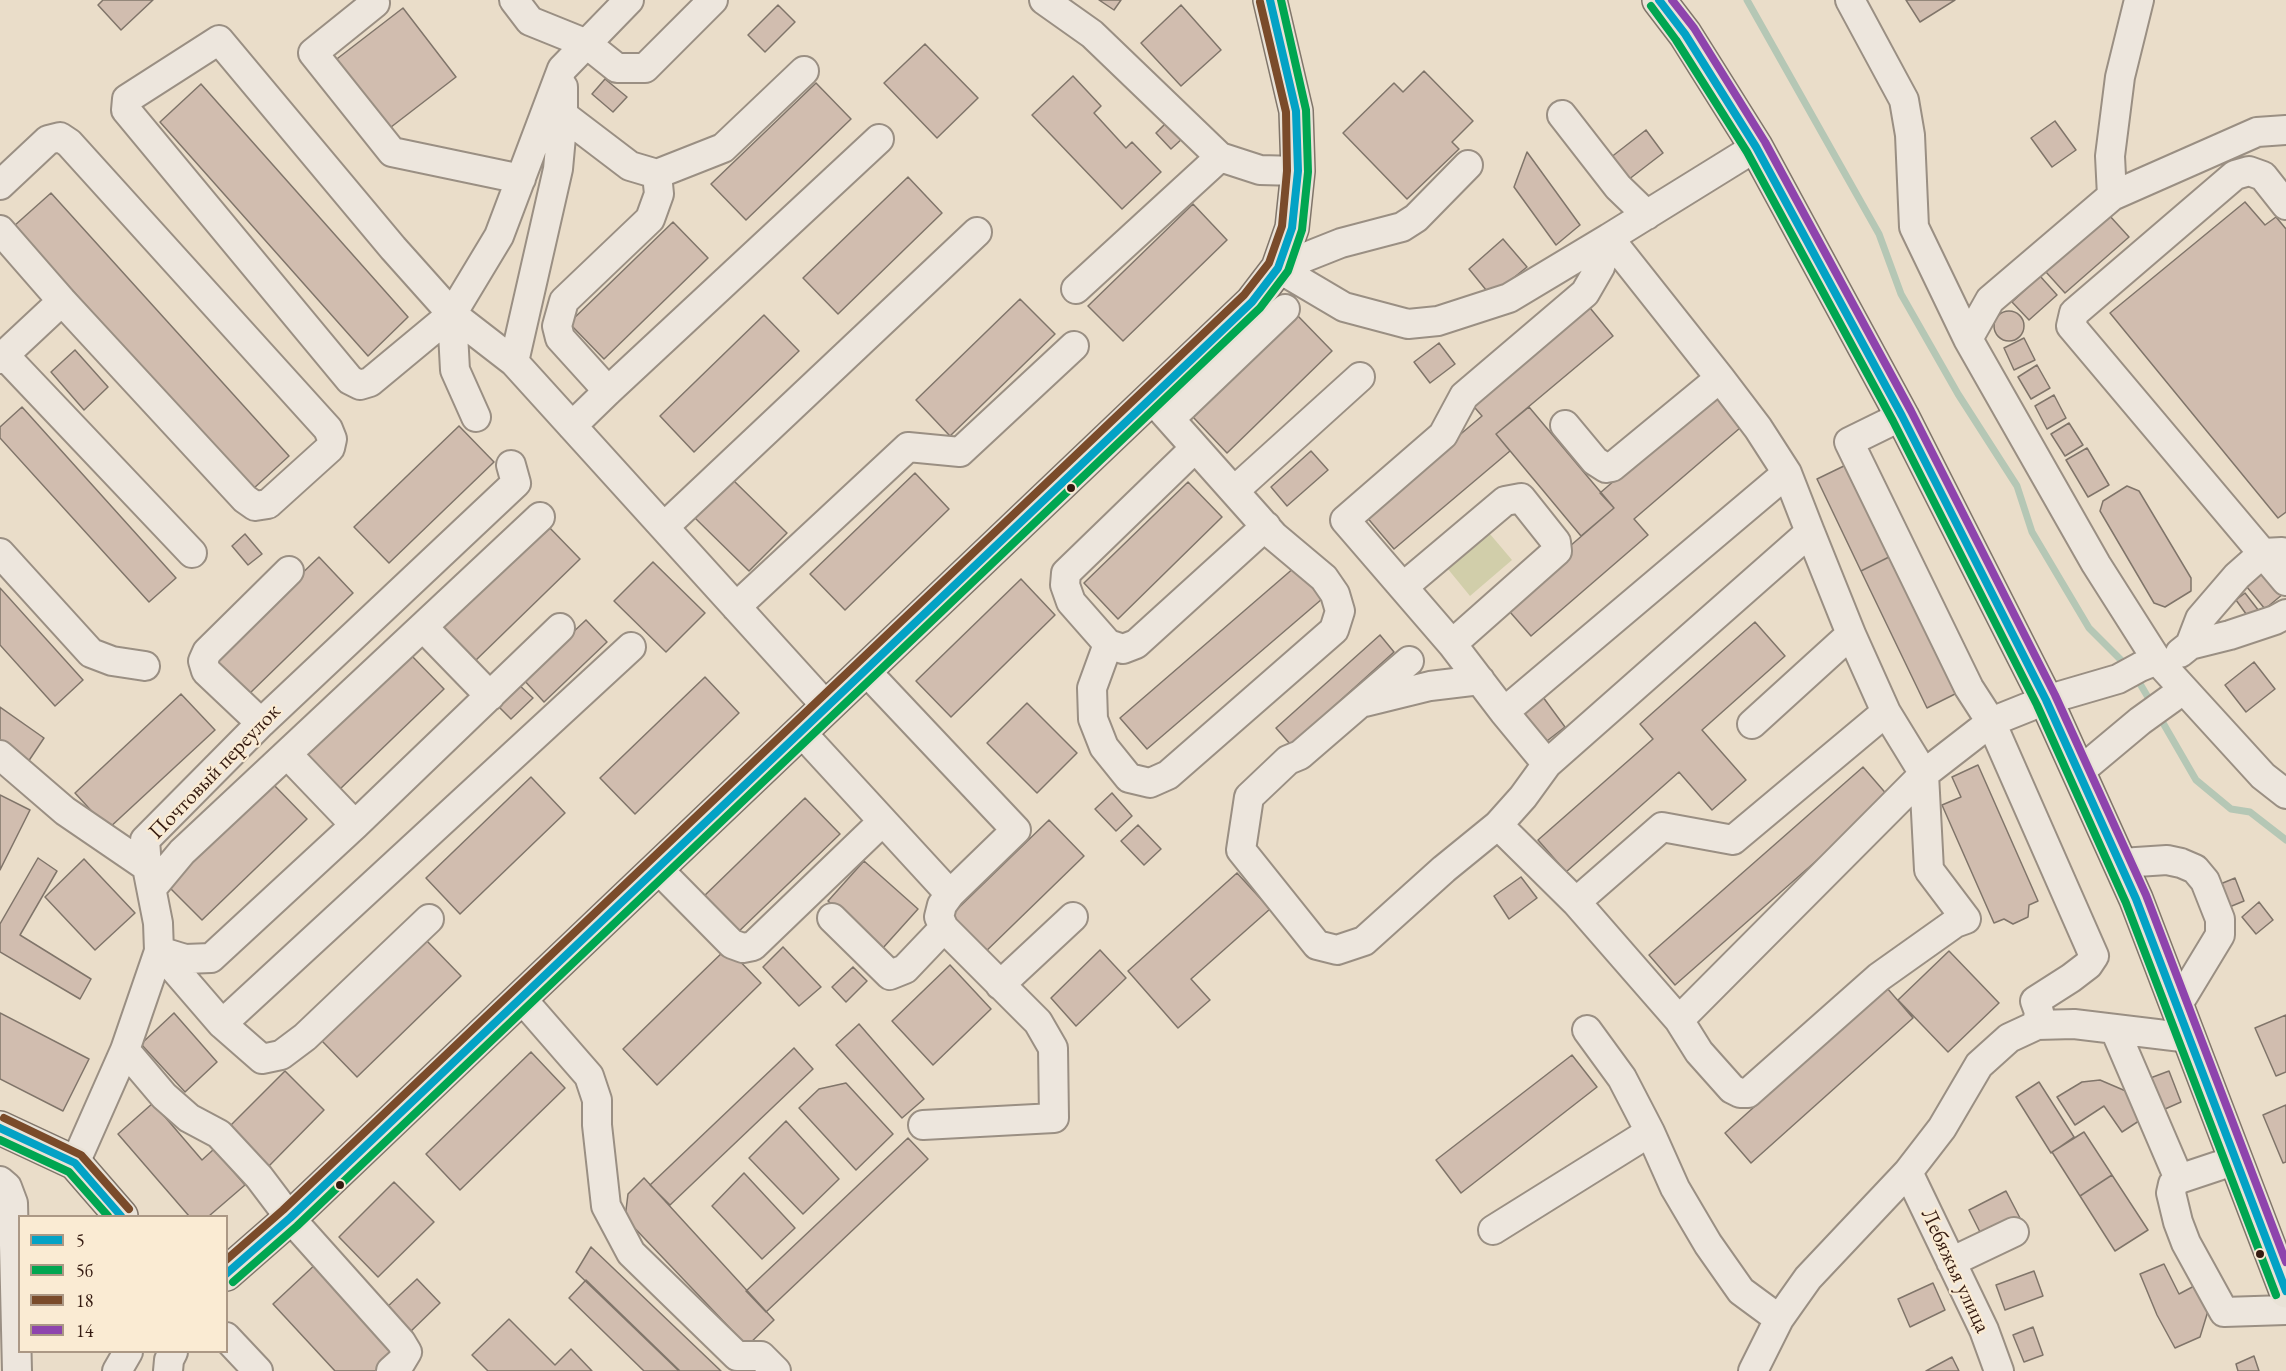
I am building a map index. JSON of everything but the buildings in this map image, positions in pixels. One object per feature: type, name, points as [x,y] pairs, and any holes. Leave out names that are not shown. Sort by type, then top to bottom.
[{"type":"main road","points":[[228,1272],[290,1218],[865,670],[1161,409],[1252,302],[1278,268],[1292,228],[1298,171],[1296,111],[1270,0]]},
{"type":"main road","points":[[1659,0],[1685,34],[1756,147],[1902,416],[2046,700],[2121,863],[2286,1290]]},
{"type":"main road","points":[[0,1128],[75,1163],[120,1215]]},
{"type":"street","points":[[514,0],[530,21],[587,44],[617,68],[645,68],[713,0]]},
{"type":"street","points":[[629,0],[562,69],[500,236],[452,314],[370,382],[360,385],[350,380],[126,110],[127,99],[219,40],[393,248],[452,314],[514,362],[827,706]]},
{"type":"street","points":[[1044,0],[1092,34],[1220,157],[1260,170],[1298,171]]},
{"type":"street","points":[[1850,0],[1904,100],[1910,135],[1914,227],[1968,339],[2096,564],[2144,669],[2174,698],[2286,794]]},
{"type":"street","points":[[2112,196],[2110,156],[2120,77],[2139,0]]},
{"type":"street","points":[[375,3],[313,53],[392,152],[521,179]]},
{"type":"street","points":[[514,362],[558,169],[563,115],[562,69]]},
{"type":"street","points":[[563,115],[630,166],[657,174],[723,148],[804,71]]},
{"type":"street","points":[[1562,115],[1618,187],[1647,216]]},
{"type":"street","points":[[1968,339],[1990,300],[2112,196],[2257,132],[2286,130]]},
{"type":"street","points":[[0,185],[48,140],[60,137],[69,143],[328,429],[332,439],[330,448],[268,504],[255,506],[245,499],[62,301],[0,230]]},
{"type":"street","points":[[572,426],[879,139]]},
{"type":"street","points":[[1278,268],[1344,307],[1408,324],[1438,321],[1509,298],[1647,216],[1756,147]]},
{"type":"street","points":[[1076,289],[1220,157]]},
{"type":"street","points":[[1278,268],[1341,243],[1402,227],[1416,218],[1468,165]]},
{"type":"street","points":[[2286,205],[2263,176],[2249,171],[2235,175],[2074,313],[2071,326],[2275,552],[2286,581]]},
{"type":"street","points":[[608,390],[560,338],[556,327],[564,301],[650,219],[659,195],[657,174]]},
{"type":"street","points":[[664,527],[977,232]]},
{"type":"street","points":[[1498,825],[1576,902],[1679,1020],[1699,1052],[1732,1089],[1740,1093],[1748,1094],[1879,977],[1955,923],[1966,919],[1929,870],[1924,774],[1886,712],[1851,634],[1786,473],[1758,428],[1608,238]]},
{"type":"street","points":[[1547,764],[1452,644],[1345,520],[1443,435],[1464,396],[1585,293],[1600,267],[1608,238]]},
{"type":"street","points":[[62,301],[1,351],[192,553]]},
{"type":"street","points":[[1108,644],[1092,688],[1093,719],[1104,747],[1129,778],[1150,783],[1168,775],[1334,630],[1340,611],[1335,594],[1324,578],[1274,536],[1161,409],[1286,309]]},
{"type":"street","points":[[452,314],[455,370],[476,417]]},
{"type":"street","points":[[736,607],[908,447],[960,452],[1074,346]]},
{"type":"street","points":[[1234,491],[1360,377]]},
{"type":"street","points":[[1565,425],[1595,461],[1606,468],[1612,467],[1720,378]]},
{"type":"street","points":[[1902,416],[1849,442],[1969,688],[1991,722],[2094,956],[2088,965],[2072,978],[2036,1001],[2039,1012],[2037,1025]]},
{"type":"street","points":[[1195,448],[1066,573],[1065,585],[1071,602],[1108,644],[1123,649],[1136,644],[1266,526]]},
{"type":"street","name":"Почтовый переулок","points":[[75,1163],[125,1050],[159,951],[158,923],[145,840],[261,723],[516,483],[511,465]]},
{"type":"street","points":[[1504,712],[1786,473]]},
{"type":"street","points":[[1403,587],[1505,501],[1521,498],[1556,542],[1557,551],[1452,644]]},
{"type":"street","points":[[0,755],[65,811],[149,877],[182,852],[540,518]]},
{"type":"street","points":[[1409,661],[1300,755],[1288,760],[1249,797],[1241,850],[1317,945],[1337,950],[1364,941],[1444,869],[1498,825],[1547,764],[1810,532]]},
{"type":"street","points":[[2190,645],[2200,619],[2237,576],[2275,552]]},
{"type":"street","points":[[0,553],[91,653],[112,661],[146,666]]},
{"type":"street","points":[[261,723],[206,671],[203,661],[207,652],[290,571]]},
{"type":"street","points":[[1679,1020],[1924,774],[1991,722],[2046,700],[2144,669],[2190,645],[2230,635],[2286,614]]},
{"type":"street","points":[[423,627],[490,696]]},
{"type":"street","points":[[159,951],[185,959],[211,958],[355,825],[560,628]]},
{"type":"street","points":[[1752,724],[1851,634]]},
{"type":"street","points":[[222,1024],[631,647]]},
{"type":"street","points":[[865,670],[1017,830],[950,894],[942,904],[939,917],[945,928],[1038,1022],[1053,1048],[1054,1118],[923,1125]]},
{"type":"street","points":[[1360,704],[1430,686],[1480,680]]},
{"type":"street","points":[[2079,772],[2140,721],[2174,698]]},
{"type":"street","points":[[1576,902],[1662,827],[1732,840],[1886,712]]},
{"type":"street","points":[[801,732],[950,894]]},
{"type":"street","points":[[286,754],[355,825]]},
{"type":"street","points":[[657,868],[732,944],[742,948],[753,946],[882,822]]},
{"type":"street","points":[[2121,863],[2167,860],[2181,862],[2195,869],[2205,880],[2220,918],[2220,935],[2177,1006]]},
{"type":"street","points":[[1000,985],[1073,917]]},
{"type":"street","points":[[831,918],[890,975],[905,969],[945,928]]},
{"type":"street","points":[[159,951],[222,1024],[262,1059],[281,1055],[305,1037],[429,920]]},
{"type":"street","points":[[521,998],[589,1076],[597,1100],[597,1125],[606,1206],[631,1253],[736,1356],[761,1356],[776,1371]]},
{"type":"street","points":[[1753,1371],[1779,1319],[1808,1278],[1908,1172],[1942,1128],[1979,1065],[2009,1038],[2037,1025],[2074,1024],[2190,1038]]},
{"type":"street","points":[[1587,1030],[1622,1078],[1675,1188],[1708,1244],[1741,1290],[1779,1319]]},
{"type":"street","points":[[2115,1030],[2180,1179]]},
{"type":"street","points":[[125,1050],[164,1095],[189,1118],[219,1134],[259,1177],[290,1218],[401,1342],[406,1352],[401,1362],[391,1371]]},
{"type":"street","points":[[1493,1230],[1650,1132]]},
{"type":"street","points":[[2236,1160],[2180,1179],[2173,1184],[2171,1193],[2178,1222],[2186,1242],[2224,1312],[2286,1310]]},
{"type":"street","name":"Лебяжья улица","points":[[1908,1172],[1984,1330],[1999,1371]]},
{"type":"street","points":[[0,1181],[7,1187],[13,1203],[17,1371]]},
{"type":"street","points":[[1951,1262],[2014,1232]]},
{"type":"street","points":[[228,1339],[258,1371]]},
{"type":"street","points":[[117,1371],[127,1353]]},
{"type":"street","points":[[168,1371],[172,1353]]},
{"type":"shaded area","points":[[1484,527],[1512,560],[1470,596],[1443,563]]},
{"type":"waterway","points":[[1747,0],[1879,234],[1901,294],[1958,394],[2017,486],[2032,532],[2089,628],[2127,666]]},
{"type":"waterway","points":[[2136,677],[2152,704]]},
{"type":"waterway","points":[[2159,716],[2196,780],[2231,809],[2250,812],[2286,840]]},
{"type":"transit line","name":"5","points":[[228,1272],[290,1218],[1252,302],[1278,268],[1292,228],[1298,171],[1296,111],[1270,0]]},
{"type":"transit line","name":"5б","points":[[233,1282],[297,1226],[1260,308],[1288,271],[1302,230],[1308,172],[1306,110],[1281,0]]},
{"type":"transit line","name":"5","points":[[1659,0],[1685,34],[1756,147],[1902,416],[2046,700],[2136,899],[2286,1291]]},
{"type":"transit line","name":"14","points":[[1672,0],[1694,28],[1765,142],[1911,411],[2055,695],[2146,895],[2286,1262]]},
{"type":"transit line","name":"18","points":[[228,1258],[283,1210],[1244,295],[1269,263],[1282,226],[1287,171],[1286,112],[1260,2]]},
{"type":"transit line","name":"5б","points":[[1651,6],[1676,40],[1747,152],[1893,421],[2037,705],[2126,903],[2276,1295]]},
{"type":"transit line","name":"18","points":[[4,1118],[81,1155],[129,1209]]},
{"type":"transit line","name":"5","points":[[0,1128],[75,1163],[120,1215]]},
{"type":"transit line","name":"5б","points":[[0,1140],[69,1172],[107,1215]]}]
